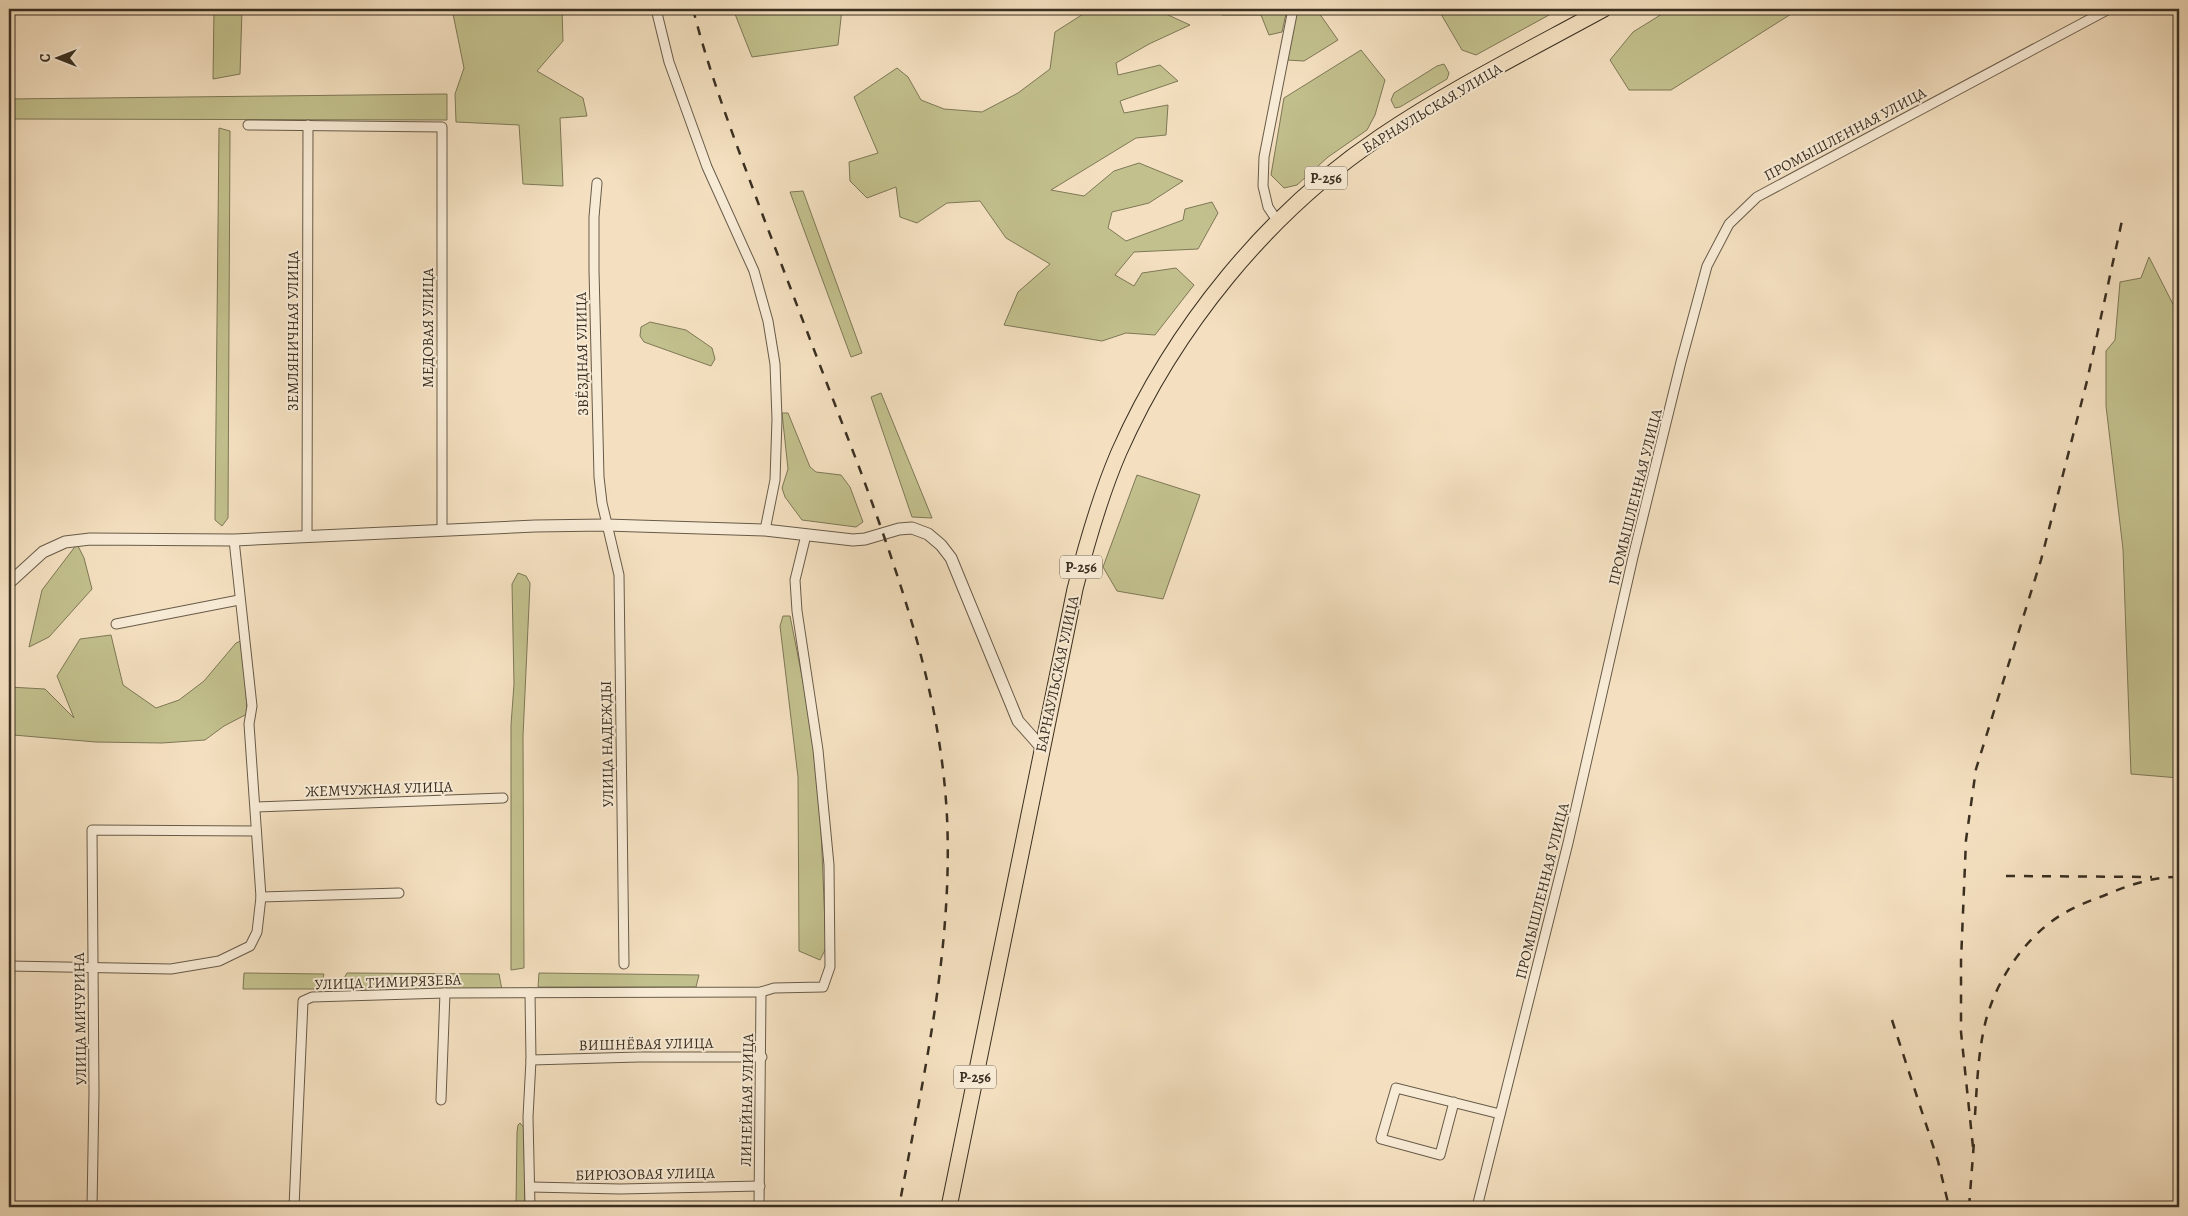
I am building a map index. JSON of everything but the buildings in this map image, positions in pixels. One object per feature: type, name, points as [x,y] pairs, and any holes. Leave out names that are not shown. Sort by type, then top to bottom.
[{"type":"highway","name":"БАРНАУЛЬСКАЯ УЛИЦА","points":[[949,1207],[1063,644],[1089,536],[1119,453],[1148,395],[1190,328],[1231,274],[1278,222],[1321,182],[1392,129],[1446,96],[1604,9]]},
{"type":"street","points":[[656,9],[669,62],[708,167],[754,271],[768,321],[775,364],[777,419],[775,480],[765,530]]},
{"type":"street","points":[[1278,222],[1268,207],[1263,186],[1264,157],[1293,9]]},
{"type":"street","name":"ПРОМЫШЛЕННАЯ УЛИЦА","points":[[1477,1207],[1568,843],[1681,362],[1707,266],[1729,224],[1757,197],[2109,9]]},
{"type":"street","points":[[248,125],[308,125]]},
{"type":"street","name":"МЕДОВАЯ УЛИЦА","points":[[308,125],[442,127],[442,530]]},
{"type":"street","name":"ЗЕМЛЯНИЧНАЯ УЛИЦА","points":[[307,537],[308,125]]},
{"type":"street","name":"ЗВЁЗДНАЯ УЛИЦА","points":[[597,183],[594,217],[596,394],[599,477],[606,525]]},
{"type":"street","points":[[9,583],[43,552],[65,542],[90,538],[234,540],[442,530],[606,525],[765,530],[853,540],[865,539],[899,529],[912,528],[928,534],[951,558],[1018,721],[1042,748]]},
{"type":"street","name":"УЛИЦА НАДЕЖДЫ","points":[[606,525],[619,575],[624,964]]},
{"type":"street","name":"УЛИЦА ТИМИРЯЗЕВА","points":[[294,1207],[303,1001],[312,997],[445,993],[762,992],[774,988],[823,987],[830,967],[829,865],[818,750],[797,611],[795,580],[806,535]]},
{"type":"street","points":[[9,966],[171,969],[218,961],[240,953],[250,946],[257,932],[262,897],[249,724],[252,706],[234,540]]},
{"type":"street","points":[[116,624],[240,600]]},
{"type":"street","name":"ЖЕМЧУЖНАЯ УЛИЦА","points":[[256,807],[503,798]]},
{"type":"street","name":"УЛИЦА МИЧУРИНА","points":[[92,1207],[94,1092],[92,830],[256,830]]},
{"type":"street","points":[[262,897],[399,894]]},
{"type":"street","name":"ЛИНЕЙНАЯ УЛИЦА","points":[[759,1207],[762,992]]},
{"type":"street","points":[[441,1100],[445,993]]},
{"type":"street","points":[[530,993],[531,1060],[528,1117],[530,1207]]},
{"type":"street","name":"ВИШНЁВАЯ УЛИЦА","points":[[531,1060],[639,1057],[762,1057]]},
{"type":"street","points":[[1454,1102],[1440,1155],[1381,1139],[1396,1088],[1454,1102],[1500,1114]]},
{"type":"street","name":"БИРЮЗОВАЯ УЛИЦА","points":[[531,1187],[620,1189],[760,1186]]},
{"type":"shaded area","points":[[214,9],[242,9],[240,74],[213,79]]},
{"type":"shaded area","points":[[391,9],[451,9],[392,13]]},
{"type":"shaded area","points":[[452,9],[562,9],[563,41],[537,71],[583,98],[587,116],[560,118],[563,186],[523,184],[519,125],[456,122],[455,94],[464,68]]},
{"type":"shaded area","points":[[733,9],[842,9],[838,45],[752,57]]},
{"type":"shaded area","points":[[1091,9],[1155,9],[1190,25],[1149,44],[1116,63],[1118,75],[1160,65],[1178,81],[1120,101],[1124,113],[1168,105],[1166,135],[1136,138],[1051,190],[1084,196],[1114,171],[1139,163],[1183,181],[1149,203],[1112,212],[1108,228],[1126,241],[1183,220],[1185,209],[1212,202],[1218,213],[1198,249],[1134,252],[1115,275],[1134,286],[1142,273],[1176,268],[1194,285],[1155,335],[1126,333],[1102,341],[1004,325],[1018,292],[1050,264],[1006,238],[980,201],[947,203],[917,223],[900,217],[896,187],[867,198],[850,181],[849,162],[878,153],[854,97],[897,68],[908,77],[921,100],[944,109],[982,112],[1018,93],[1050,69],[1055,32]]},
{"type":"shaded area","points":[[1217,9],[1287,9],[1282,32],[1269,35],[1261,15],[1222,15]]},
{"type":"shaded area","points":[[1297,9],[1320,9],[1319,13],[1338,40],[1304,61],[1287,60]]},
{"type":"shaded area","points":[[1438,9],[1560,9],[1476,55],[1462,50]]},
{"type":"shaded area","points":[[1670,9],[1799,9],[1671,90],[1629,90],[1610,60],[1633,32]]},
{"type":"shaded area","points":[[1361,50],[1385,80],[1375,115],[1367,130],[1328,157],[1297,185],[1284,188],[1271,175],[1284,98]]},
{"type":"shaded area","points":[[1444,64],[1449,73],[1447,79],[1400,107],[1395,108],[1391,100],[1394,93],[1437,66]]},
{"type":"shaded area","points":[[447,94],[447,120],[9,119],[9,99]]},
{"type":"shaded area","points":[[219,128],[230,131],[228,518],[222,526],[215,520]]},
{"type":"shaded area","points":[[803,191],[862,353],[851,357],[790,192]]},
{"type":"shaded area","points":[[2149,257],[2179,316],[2179,778],[2131,774],[2123,549],[2106,406],[2106,351],[2115,340],[2120,282],[2141,278]]},
{"type":"shaded area","points":[[650,322],[686,330],[712,348],[715,359],[711,366],[644,342],[640,336],[641,327]]},
{"type":"shaded area","points":[[881,393],[932,518],[912,517],[871,397]]},
{"type":"shaded area","points":[[782,413],[788,413],[810,467],[816,472],[841,475],[850,487],[863,522],[856,527],[802,520],[785,497],[782,488],[788,469]]},
{"type":"shaded area","points":[[1137,475],[1200,495],[1163,599],[1117,591],[1103,567]]},
{"type":"shaded area","points":[[77,544],[84,558],[92,589],[49,637],[29,647],[42,590]]},
{"type":"shaded area","points":[[518,573],[526,576],[530,583],[523,736],[524,968],[511,970],[511,725],[514,684],[512,584]]},
{"type":"shaded area","points":[[783,616],[790,616],[818,757],[826,948],[820,960],[799,951],[798,777],[780,626]]},
{"type":"shaded area","points":[[111,635],[123,685],[156,708],[179,700],[204,681],[236,643],[241,641],[245,664],[247,714],[224,726],[205,740],[162,743],[96,742],[13,735],[9,730],[9,687],[45,689],[74,718],[57,676],[80,639]]},
{"type":"shaded area","points":[[244,973],[324,974],[320,989],[243,989]]},
{"type":"shaded area","points":[[347,973],[499,974],[502,990],[355,989],[342,982]]},
{"type":"shaded area","points":[[539,973],[699,975],[696,987],[538,987]]},
{"type":"shaded area","points":[[520,1123],[524,1128],[525,1207],[516,1207],[517,1132]]},
{"type":"railway","points":[[693,9],[716,88],[890,553],[928,683],[937,727],[947,817],[948,867],[945,916],[934,1014],[899,1207]]},
{"type":"railway","points":[[1973,1147],[1961,1032],[1961,961],[1966,840],[1976,769],[2041,560],[2087,381],[2123,216]]},
{"type":"railway","points":[[2006,876],[2152,877]]},
{"type":"railway","points":[[1975,1115],[1979,1058],[1985,1024],[1996,992],[2013,962],[2023,949],[2048,925],[2076,907],[2140,882],[2179,877]]},
{"type":"railway","points":[[1892,1020],[1938,1161],[1949,1207]]},
{"type":"railway","points":[[1969,1207],[1974,1142]]}]
